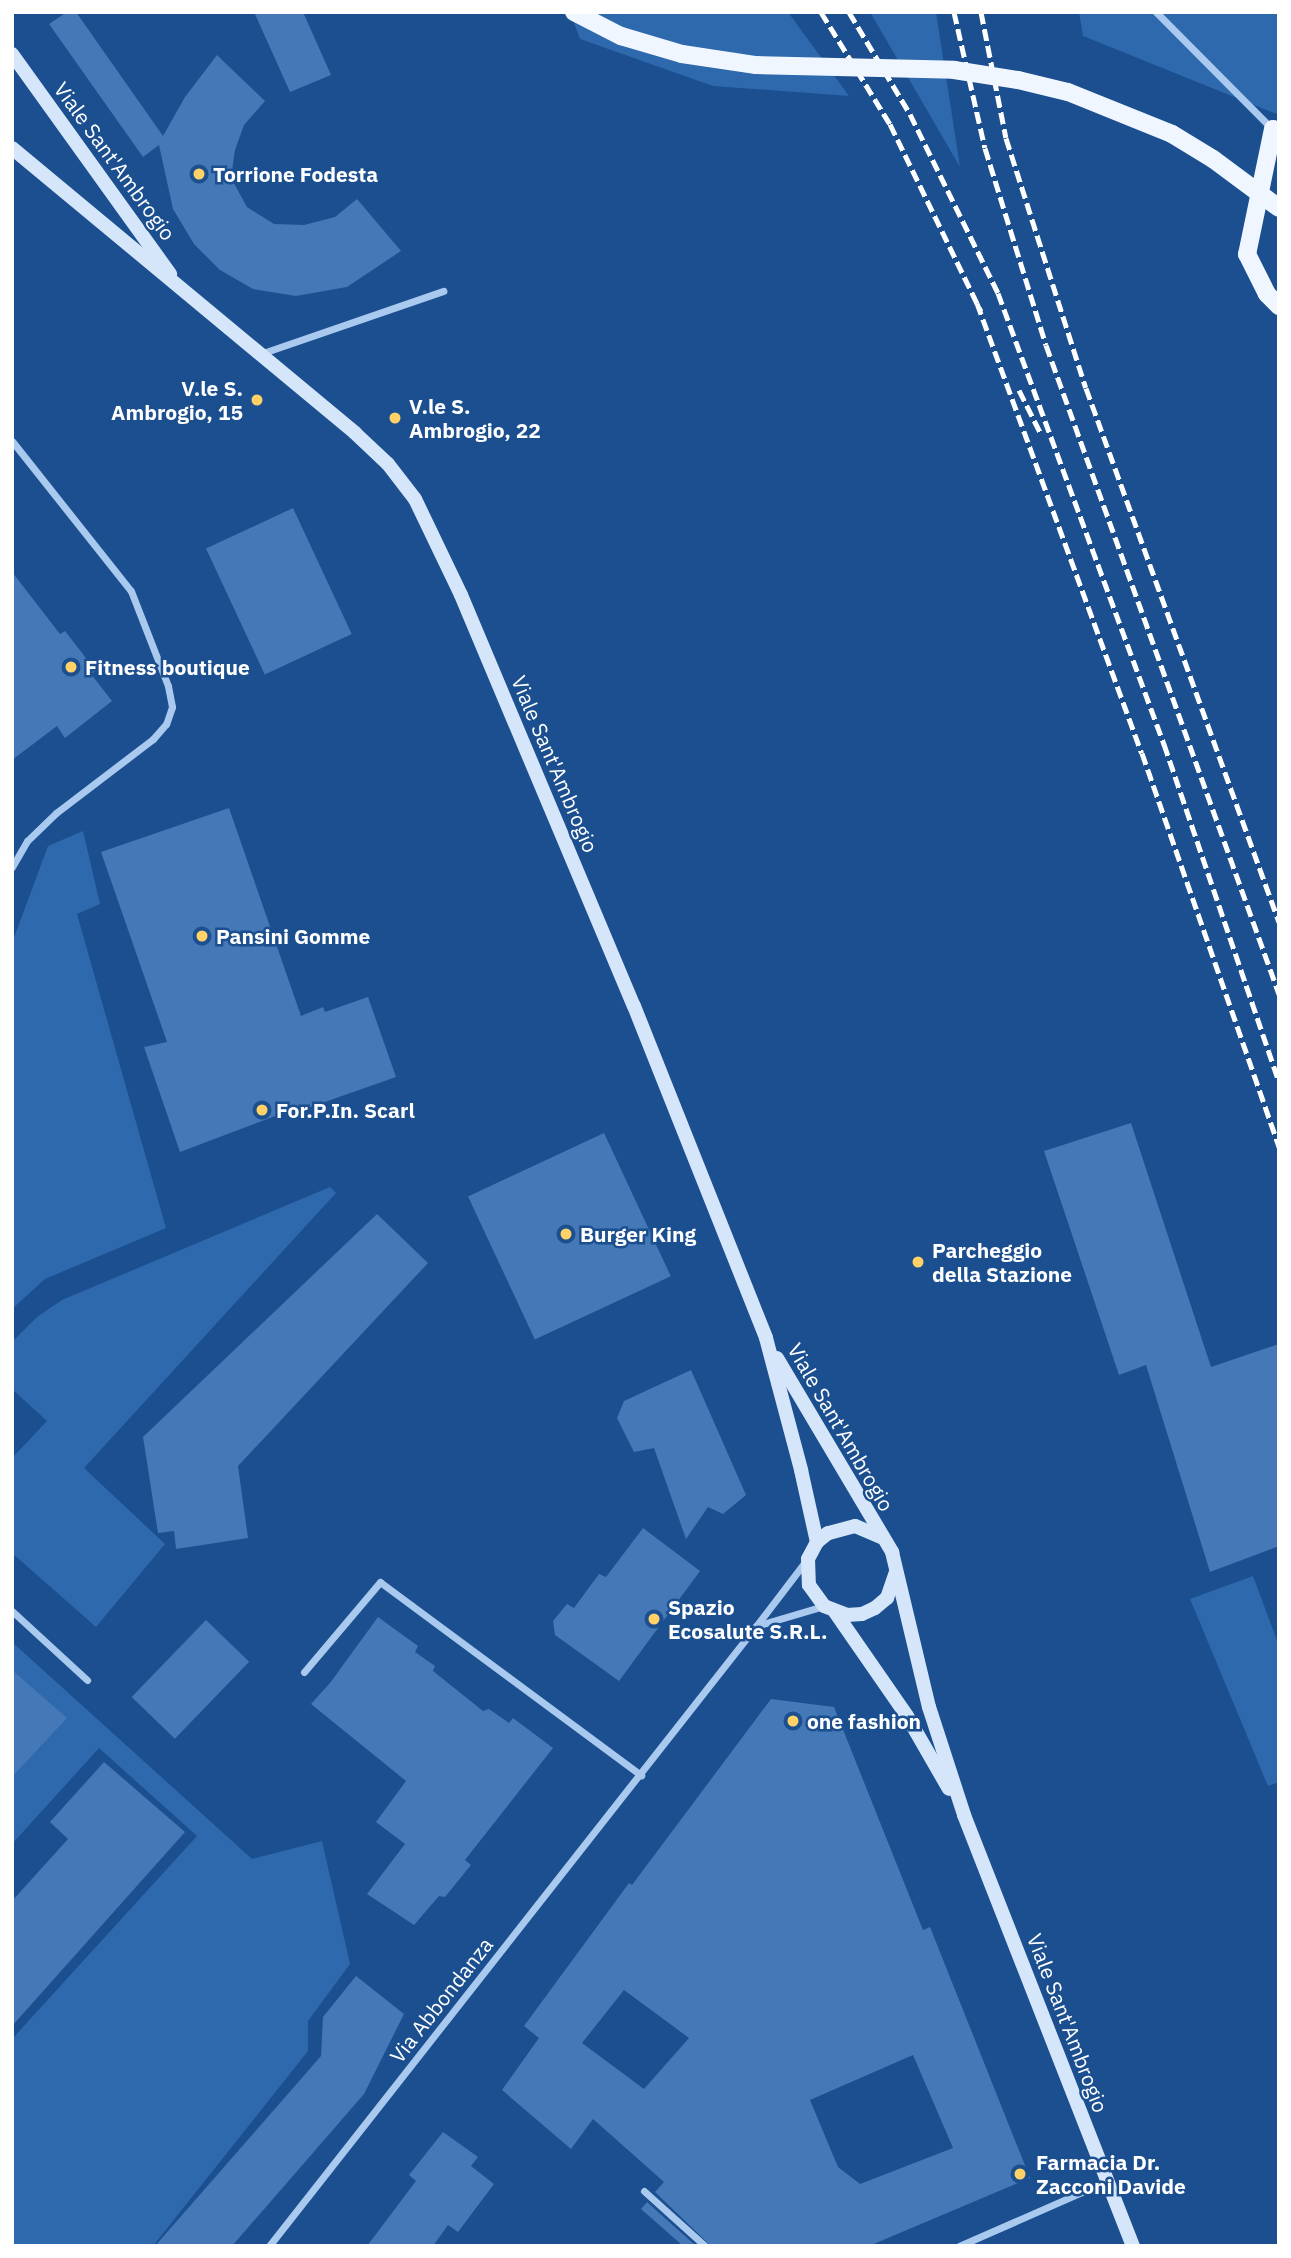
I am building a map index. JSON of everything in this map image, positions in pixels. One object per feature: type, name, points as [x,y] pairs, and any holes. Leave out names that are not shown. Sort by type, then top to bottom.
[{"type":"main road","points":[[574,12],[621,36],[682,54],[756,65],[954,69],[1068,92],[1172,134],[1213,159],[1279,208]]},
{"type":"main road","name":"Viale Sant'Ambrogio","points":[[12,54],[183,292]]},
{"type":"main road","points":[[1276,131],[1247,254],[1267,295],[1279,306]]},
{"type":"main road","name":"Viale Sant'Ambrogio","points":[[12,148],[388,464],[415,499],[440,545],[634,1006],[766,1338],[802,1470],[817,1542],[841,1527],[855,1526],[881,1537]]},
{"type":"main road","name":"Viale Sant'Ambrogio","points":[[766,1338],[892,1552],[929,1707],[964,1815],[1133,2246]]},
{"type":"main road","points":[[808,1559],[817,1542]]},
{"type":"main road","name":"Viale Sant'Ambrogio","points":[[808,1559],[809,1586],[830,1609],[907,1716],[964,1815]]},
{"type":"main road","points":[[830,1609],[847,1615],[875,1608],[887,1598],[896,1570]]},
{"type":"street","points":[[1156,12],[1276,131]]},
{"type":"street","points":[[259,354],[443,291]]},
{"type":"street","points":[[12,441],[131,591],[168,687],[172,707],[166,724],[153,738],[56,813],[27,841],[12,867]]},
{"type":"street","name":"Via Abbondanza","points":[[269,2246],[808,1559]]},
{"type":"street","points":[[304,1672],[380,1582],[641,1775]]},
{"type":"street","points":[[756,1626],[830,1609]]},
{"type":"street","points":[[12,1611],[87,1679]]},
{"type":"street","points":[[959,2246],[1107,2181]]},
{"type":"street","points":[[644,2191],[705,2246]]},
{"type":"shaded area","points":[[570,12],[788,12],[849,96],[713,86],[580,39]]},
{"type":"shaded area","points":[[870,12],[936,12],[960,167]]},
{"type":"shaded area","points":[[1079,12],[1279,12],[1279,115],[1083,36]]},
{"type":"shaded area","points":[[83,831],[100,904],[77,914],[166,1228],[45,1279],[12,1309],[12,943],[48,846]]},
{"type":"shaded area","points":[[330,1187],[336,1193],[84,1468],[165,1544],[96,1627],[12,1553],[12,1458],[47,1421],[12,1389],[12,1342],[37,1317],[62,1300]]},
{"type":"shaded area","points":[[1253,1576],[1279,1646],[1279,1782],[1268,1786],[1190,1599]]},
{"type":"shaded area","points":[[12,1642],[252,1859],[322,1841],[350,1964],[308,2021],[308,2051],[153,2246],[12,2246],[12,2039],[197,1836],[99,1748],[12,1844]]},
{"type":"building","name":"Torrione Fodesta","points":[[67,12],[76,12],[163,136],[185,97],[217,55],[265,101],[244,125],[235,150],[231,178],[247,207],[274,224],[304,225],[335,217],[357,199],[401,251],[347,287],[296,296],[253,289],[220,270],[194,244],[173,209],[159,145],[143,157],[49,24]]},
{"type":"building","points":[[254,12],[303,12],[331,75],[290,92]]},
{"type":"building","points":[[293,508],[352,634],[265,675],[206,549]]},
{"type":"building","points":[[12,572],[60,634],[65,631],[96,671],[91,674],[112,701],[65,738],[57,726],[12,760]]},
{"type":"building","name":"Pansini Gomme","points":[[229,808],[301,1016],[323,1007],[325,1012],[368,997],[396,1077],[305,1109],[304,1105],[180,1152],[144,1047],[167,1042],[101,852]]},
{"type":"building","points":[[1131,1123],[1211,1367],[1279,1344],[1279,1546],[1210,1572],[1146,1365],[1119,1375],[1044,1151]]},
{"type":"building","name":"Burger King","points":[[604,1133],[671,1276],[535,1340],[468,1196]]},
{"type":"building","points":[[377,1214],[428,1263],[238,1466],[248,1538],[176,1549],[174,1531],[158,1533],[143,1437]]},
{"type":"building","points":[[691,1370],[746,1495],[723,1514],[708,1507],[686,1539],[654,1448],[634,1452],[617,1418],[624,1401]]},
{"type":"building","points":[[643,1528],[700,1571],[619,1681],[555,1635],[553,1621],[567,1604],[574,1608],[599,1574],[606,1577]]},
{"type":"building","points":[[378,1617],[418,1646],[415,1652],[435,1666],[433,1671],[483,1711],[489,1709],[509,1723],[513,1718],[553,1748],[465,1860],[471,1865],[445,1897],[439,1896],[414,1925],[367,1894],[405,1844],[376,1822],[406,1781],[311,1704],[330,1683]]},
{"type":"building","points":[[206,1620],[249,1662],[175,1739],[132,1697]]},
{"type":"building","points":[[12,1670],[67,1718],[12,1777]]},
{"type":"building","points":[[771,1699],[834,1707],[923,1930],[930,1927],[1030,2178],[869,2246],[711,2246],[655,2192],[664,2182],[593,2119],[571,2149],[502,2090],[539,2038],[524,2026],[629,1883],[632,1885]],"holes":[[[624,1990],[689,2038],[644,2089],[582,2043]],[[913,2055],[953,2148],[860,2184],[838,2167],[810,2100]]]},
{"type":"building","points":[[104,1762],[185,1832],[12,2026],[12,1901],[68,1839],[50,1822]]},
{"type":"building","points":[[356,1976],[404,2014],[364,2094],[232,2246],[155,2246],[321,2056],[323,2017]]},
{"type":"building","points":[[443,2132],[478,2157],[471,2166],[494,2184],[458,2232],[448,2225],[433,2246],[367,2246],[416,2181],[409,2175]]},
{"type":"building","points":[[647,2202],[696,2246],[683,2246],[641,2209]]},
{"type":"railway","points":[[821,12],[890,124],[981,311]]},
{"type":"railway","points":[[849,12],[910,114],[998,293],[1164,744],[1279,1082]]},
{"type":"railway","points":[[954,12],[985,148],[1046,345],[1279,994]]},
{"type":"railway","points":[[981,12],[1006,138],[1086,388],[1279,922]]},
{"type":"railway","points":[[977,303],[1142,753],[1279,1147]]},
{"type":"railway","points":[[1019,390],[1041,434]]},
{"type":"place","name":"Torrione Fodesta","points":[[199,174]]},
{"type":"place","name":"V.le S. Ambrogio, 15","points":[[257,400]]},
{"type":"place","name":"V.le S. Ambrogio, 22","points":[[395,418]]},
{"type":"place","name":"Fitness boutique","points":[[71,667]]},
{"type":"place","name":"Pansini Gomme","points":[[202,936]]},
{"type":"place","name":"For.P.In. Scarl","points":[[262,1110]]},
{"type":"place","name":"Burger King","points":[[566,1234]]},
{"type":"place","name":"Parcheggio della Stazione","points":[[918,1262]]},
{"type":"place","name":"Spazio Ecosalute S.R.L.","points":[[654,1619]]},
{"type":"place","name":"one fashion","points":[[793,1721]]},
{"type":"place","name":"Farmacia Dr. Zacconi Davide","points":[[1020,2174]]}]
